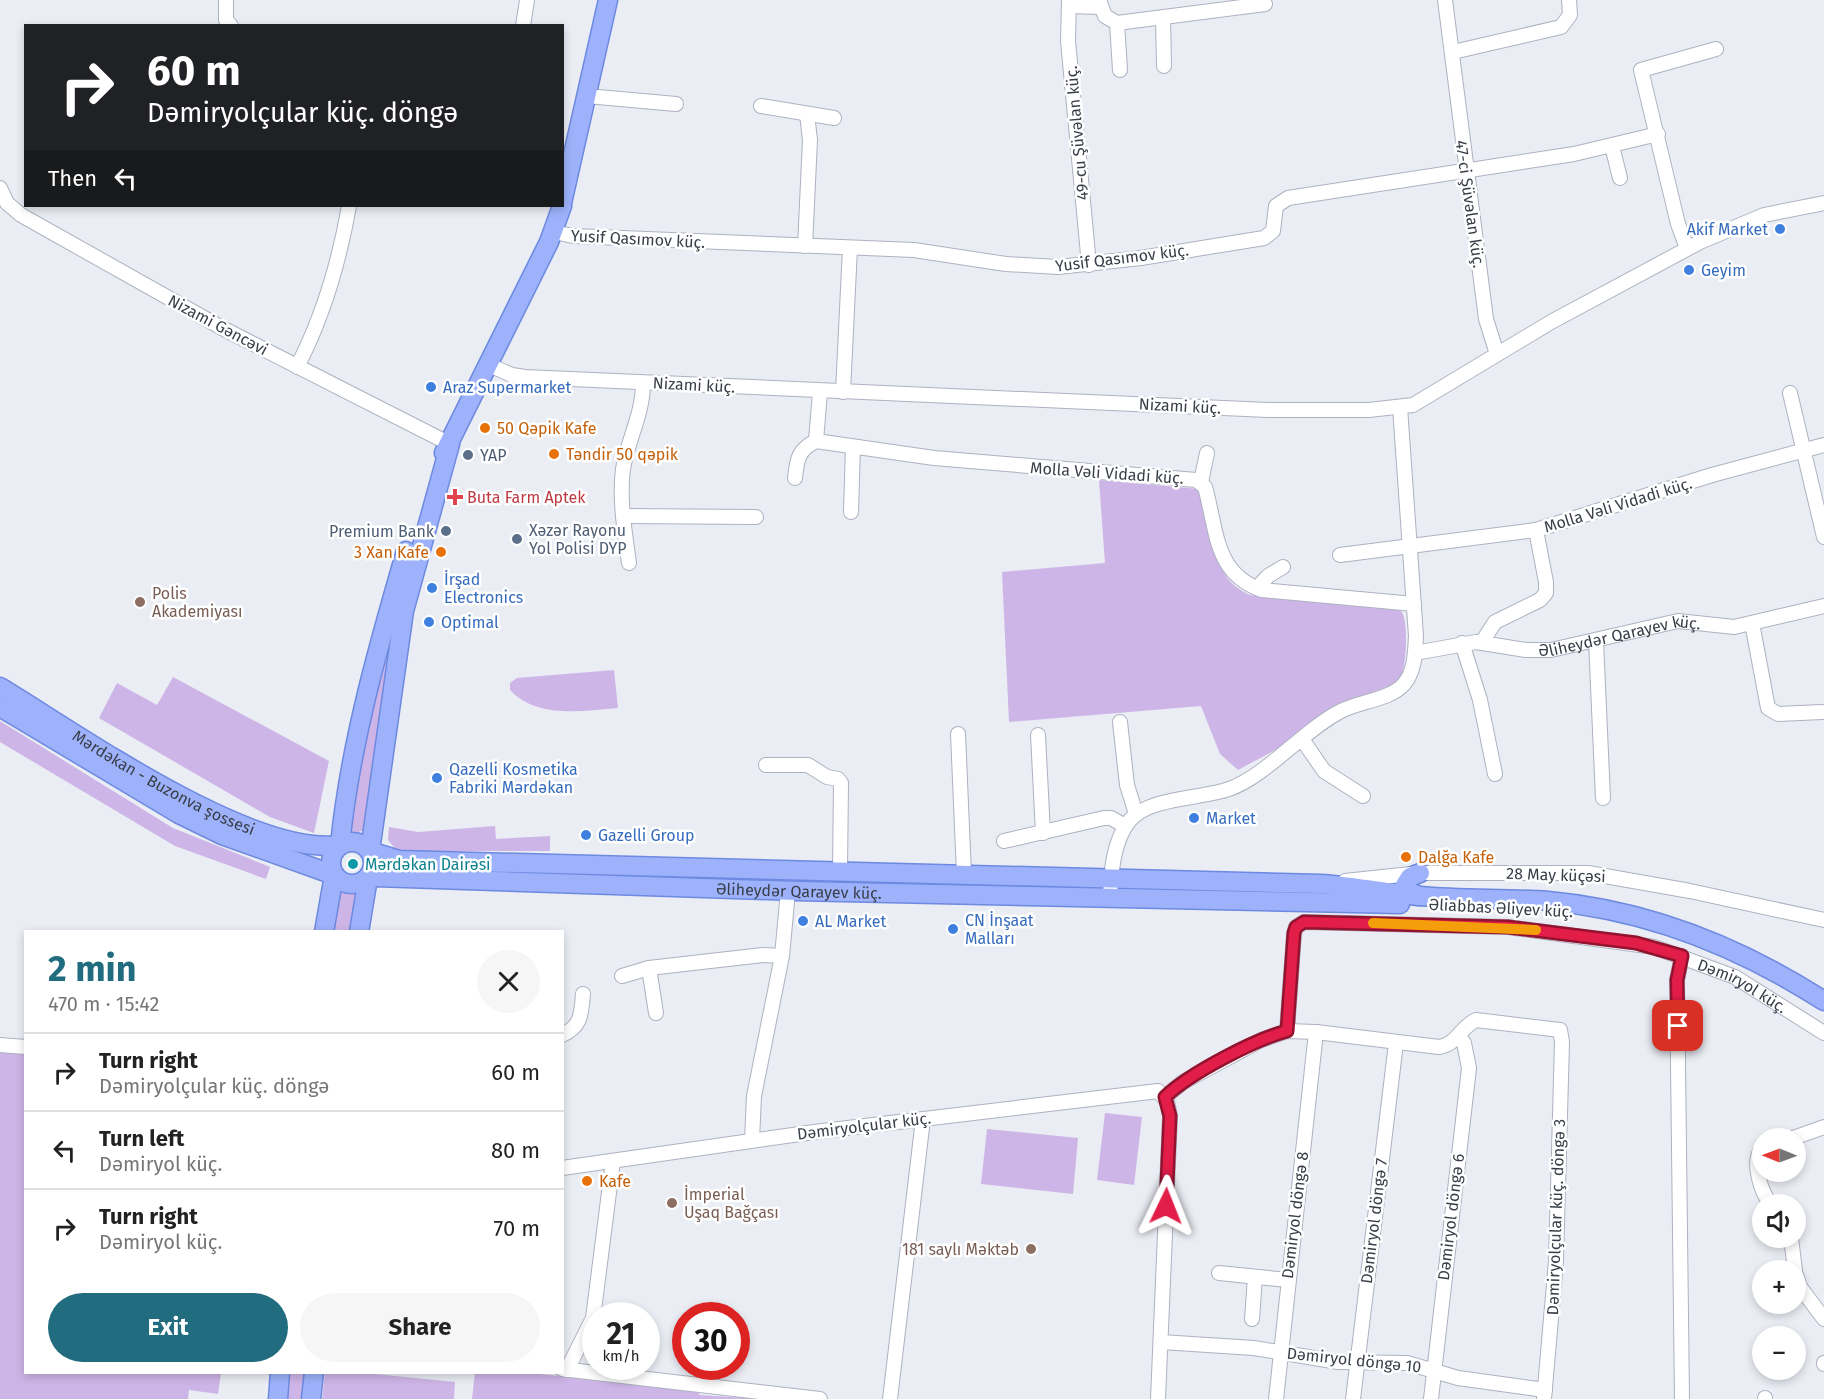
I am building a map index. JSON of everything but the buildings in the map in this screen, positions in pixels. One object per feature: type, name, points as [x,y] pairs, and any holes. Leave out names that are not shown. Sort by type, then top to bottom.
[{"type":"main road","points":[[564,195],[608,0]]},
{"type":"main road","points":[[340,845],[345,804],[384,625],[427,485],[450,444],[554,232],[561,207]]},
{"type":"main road","points":[[359,930],[368,878],[374,865],[370,851],[404,611],[450,444]]},
{"type":"main road","name":"Mərdəkan - Buzonva şossesi","points":[[0,687],[165,786],[227,819],[297,843],[316,846],[340,845]]},
{"type":"main road","points":[[0,707],[179,814],[232,839],[334,875],[350,885],[368,878]]},
{"type":"main road","points":[[324,930],[334,875],[331,862],[335,850],[340,845],[353,842],[370,851]]},
{"type":"main road","name":"Əliheydər Qarayev küç.","points":[[370,851],[394,860],[1320,884]]},
{"type":"main road","points":[[588,884],[589,865]]},
{"type":"main road","points":[[1419,896],[1408,891],[1405,885],[1410,877],[1420,873]]},
{"type":"main road","points":[[968,874],[978,878],[980,884],[978,891],[971,894]]},
{"type":"main road","name":"Əliheydər Qarayev küç.","points":[[368,878],[1229,901]]},
{"type":"main road","points":[[1229,901],[1320,884]]},
{"type":"main road","name":"Dəmiryol küç.","points":[[1320,884],[1419,896],[1547,901],[1633,916],[1683,930],[1733,950],[1824,1001]]},
{"type":"main road","name":"Əliabbas Əliyev küç.","points":[[1229,901],[1513,905],[1577,911],[1665,931],[1700,943],[1761,971],[1824,1008]]},
{"type":"main road","points":[[278,1399],[280,1374]]},
{"type":"main road","points":[[311,1399],[314,1374]]},
{"type":"street","points":[[226,0],[226,20],[229,24]]},
{"type":"street","points":[[523,24],[527,0]]},
{"type":"street","name":"47-ci Şüvəlan küç.","points":[[1445,0],[1453,52],[1465,171],[1488,334],[1497,354]]},
{"type":"street","points":[[1453,52],[1561,27],[1570,15],[1569,0]]},
{"type":"street","points":[[1069,3],[1100,3],[1105,16],[1117,23],[1265,4]]},
{"type":"street","name":"49-cu Şüvəlan küç.","points":[[1069,3],[1068,41],[1089,265]]},
{"type":"street","points":[[1163,18],[1164,66]]},
{"type":"street","points":[[1117,23],[1120,70]]},
{"type":"street","points":[[1687,248],[1678,224],[1641,70],[1716,49]]},
{"type":"street","points":[[587,96],[676,104]]},
{"type":"street","points":[[761,106],[834,118]]},
{"type":"street","points":[[805,246],[810,140],[807,114]]},
{"type":"street","name":"Yusif Qasımov küç.","points":[[554,232],[573,237],[926,251],[1023,266],[1089,265],[1264,238],[1273,231],[1276,206],[1287,198],[1612,146],[1658,134]]},
{"type":"street","points":[[1612,146],[1620,178]]},
{"type":"street","name":"Nizami Gəncəvi","points":[[0,188],[7,203],[21,214],[175,302],[450,444]]},
{"type":"street","name":"Nizami küç.","points":[[489,364],[518,377],[820,392],[1268,410],[1369,410],[1400,407],[1424,400],[1497,354],[1687,248],[1764,215],[1824,203]]},
{"type":"street","points":[[297,367],[324,308],[341,248],[349,207]]},
{"type":"street","points":[[843,392],[850,248]]},
{"type":"street","points":[[629,563],[623,516],[623,471],[642,408],[643,383]]},
{"type":"street","points":[[795,478],[799,454],[816,441],[820,392]]},
{"type":"street","points":[[1790,393],[1824,537]]},
{"type":"street","points":[[1110,898],[1114,857],[1125,826],[1137,814],[1160,804],[1232,788],[1341,711],[1402,687],[1411,674],[1415,653],[1414,604],[1400,407]]},
{"type":"street","name":"Molla Vəli Vidadi küç.","points":[[816,441],[934,458],[1189,479],[1201,482],[1218,542],[1228,566],[1242,581],[1257,588],[1414,604]]},
{"type":"street","name":"Molla Vəli Vidadi küç.","points":[[1340,555],[1536,530],[1712,475],[1824,445]]},
{"type":"street","points":[[851,512],[853,447]]},
{"type":"street","points":[[1201,482],[1207,453]]},
{"type":"street","points":[[623,516],[756,517]]},
{"type":"street","points":[[1482,642],[1495,622],[1540,600],[1546,593],[1536,530]]},
{"type":"street","points":[[1257,588],[1268,576],[1283,567]]},
{"type":"street","name":"Əliheydər Qarayev küç.","points":[[1415,653],[1462,643],[1482,642],[1536,651],[1564,649],[1677,621],[1725,627],[1824,606]]},
{"type":"street","points":[[1752,623],[1768,708],[1778,714],[1822,712]]},
{"type":"street","points":[[1596,641],[1603,798]]},
{"type":"street","points":[[1462,643],[1480,700],[1495,774]]},
{"type":"street","points":[[1120,722],[1127,786],[1137,814]]},
{"type":"street","points":[[958,734],[968,874]]},
{"type":"street","points":[[1038,735],[1043,833]]},
{"type":"street","points":[[1302,739],[1324,771],[1363,796]]},
{"type":"street","points":[[766,765],[808,765],[827,777],[838,779],[841,783],[840,871]]},
{"type":"street","points":[[1004,841],[1104,818],[1111,818],[1125,826]]},
{"type":"street","name":"28 May küçəsi","points":[[1320,884],[1420,873],[1597,874],[1824,920]]},
{"type":"street","points":[[752,1140],[755,1088],[782,956],[788,891]]},
{"type":"street","name":"Dəmiryol küç.","points":[[1287,1031],[1294,933],[1296,927],[1304,922],[1508,927],[1627,942],[1682,956],[1735,977],[1824,1033]]},
{"type":"street","points":[[622,976],[649,968],[763,955],[782,956]]},
{"type":"street","points":[[1682,956],[1677,980],[1682,1399]]},
{"type":"street","points":[[649,968],[656,1013]]},
{"type":"street","points":[[564,1034],[581,1021],[583,994]]},
{"type":"street","name":"Dəmiryolçular küç. döngə 3","points":[[1459,1037],[1466,1027],[1476,1020],[1556,1028],[1562,1034],[1556,1261],[1544,1395]]},
{"type":"street","points":[[1158,1399],[1170,1116],[1165,1097],[1193,1076],[1261,1040],[1287,1031],[1316,1032],[1439,1047],[1452,1043],[1459,1037]]},
{"type":"street","name":"Dəmiryol döngə 8","points":[[1276,1399],[1316,1032]]},
{"type":"street","name":"Dəmiryol döngə 6","points":[[1431,1399],[1469,1068],[1464,1043],[1459,1037]]},
{"type":"street","name":"Dəmiryol döngə 7","points":[[1353,1399],[1396,1043]]},
{"type":"street","points":[[0,1045],[24,1047]]},
{"type":"street","name":"Dəmiryolçular küç.","points":[[564,1168],[752,1140],[1146,1091],[1158,1091],[1165,1097]]},
{"type":"street","points":[[890,1399],[923,1119]]},
{"type":"street","points":[[1806,1133],[1824,1126]]},
{"type":"street","points":[[613,1161],[594,1318],[565,1369],[820,1399]]},
{"type":"street","points":[[1219,1273],[1288,1280]]},
{"type":"street","points":[[1252,1319],[1255,1277]]},
{"type":"street","points":[[1806,1295],[1824,1318]]},
{"type":"street","name":"Dəmiryol döngə 10","points":[[1161,1342],[1254,1348],[1332,1361],[1407,1363],[1466,1380],[1544,1395]]},
{"type":"shaded area","points":[[1099,480],[1199,489],[1206,503],[1219,561],[1225,574],[1235,586],[1250,595],[1395,608],[1402,612],[1406,647],[1400,682],[1340,704],[1277,749],[1238,770],[1220,754],[1201,706],[1009,722],[1002,572],[1105,563]]},
{"type":"shaded area","points":[[393,629],[365,830],[355,833],[349,829],[386,630]]},
{"type":"shaded area","points":[[614,670],[618,708],[576,711],[547,709],[521,699],[510,690],[510,683],[517,678]]},
{"type":"shaded area","points":[[173,677],[329,761],[314,833],[270,817],[99,718],[117,683],[157,705]]},
{"type":"shaded area","points":[[0,721],[173,828],[270,867],[266,879],[175,846],[0,742]]},
{"type":"shaded area","points":[[495,826],[496,839],[550,836],[550,851],[397,851],[388,840],[389,827],[418,832]]},
{"type":"shaded area","points":[[347,890],[356,893],[352,930],[332,930],[337,891]]},
{"type":"shaded area","points":[[0,1052],[24,1053],[24,1374],[221,1374],[218,1394],[189,1390],[188,1399],[0,1399]]},
{"type":"shaded area","points":[[1105,1113],[1142,1117],[1134,1185],[1097,1180]]},
{"type":"shaded area","points":[[987,1129],[1078,1138],[1073,1194],[981,1184]]},
{"type":"shaded area","points":[[289,1374],[307,1374],[304,1399],[286,1399]]},
{"type":"shaded area","points":[[325,1374],[375,1374],[455,1382],[454,1399],[322,1399]]},
{"type":"shaded area","points":[[475,1374],[540,1374],[696,1390],[700,1395],[760,1399],[472,1399]]},
{"type":"slow traffic","points":[[1373,923],[1536,930]]},
{"type":"place","name":"Akif Market","points":[[1780,229]]},
{"type":"place","name":"Geyim","points":[[1689,270]]},
{"type":"place","name":"Araz Supermarket","points":[[431,387]]},
{"type":"place","name":"50 Qəpik Kafe","points":[[485,428]]},
{"type":"place","name":"Təndir 50 qəpik","points":[[554,454]]},
{"type":"place","name":"YAP","points":[[468,455]]},
{"type":"place","name":"Buta Farm Aptek","points":[[455,497]]},
{"type":"place","name":"Premium Bank","points":[[446,531]]},
{"type":"place","name":"Xəzər Rayonu Yol Polisi DYP","points":[[517,539]]},
{"type":"place","name":"3 Xan Kafe","points":[[441,552]]},
{"type":"place","name":"İrşad Electronics","points":[[432,588]]},
{"type":"place","name":"Polis Akademiyası","points":[[140,602]]},
{"type":"place","name":"Optimal","points":[[429,622]]},
{"type":"place","name":"Qazelli Kosmetika Fabriki Mərdəkan","points":[[437,778]]},
{"type":"place","name":"Market","points":[[1194,818]]},
{"type":"place","name":"Gazelli Group","points":[[586,835]]},
{"type":"place","name":"Dalğa Kafe","points":[[1406,857]]},
{"type":"place","name":"Mərdəkan Dairəsi","points":[[353,864]]},
{"type":"place","name":"AL Market","points":[[803,921]]},
{"type":"place","name":"CN İnşaat Malları","points":[[953,929]]},
{"type":"place","name":"Kafe","points":[[587,1181]]},
{"type":"place","name":"İmperial Uşaq Bağçası","points":[[672,1203]]},
{"type":"place","name":"181 saylı Məktəb","points":[[1031,1249]]},
{"type":"route","points":[[1166,1206],[1170,1116],[1165,1097],[1183,1082],[1261,1040],[1287,1031],[1294,933],[1296,927],[1304,922],[1508,927],[1609,939],[1654,947],[1682,956],[1677,980],[1678,1026]]}]
